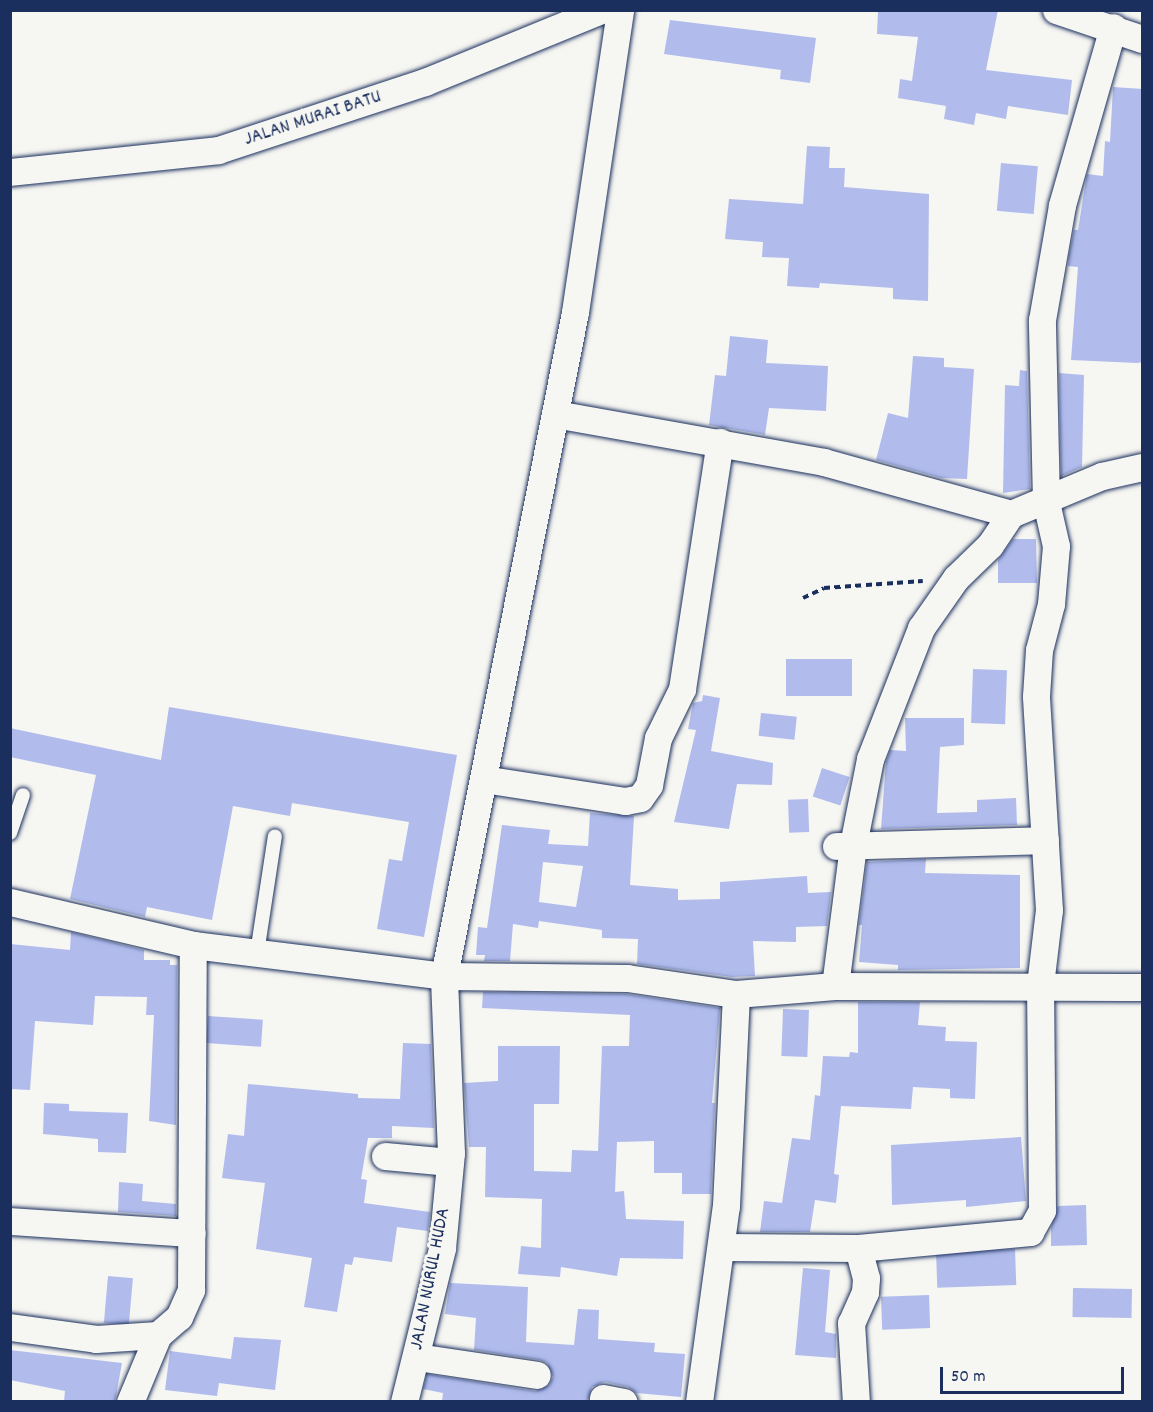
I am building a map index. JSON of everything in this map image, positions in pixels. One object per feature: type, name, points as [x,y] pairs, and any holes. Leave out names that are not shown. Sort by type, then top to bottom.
[{"type":"street","name":"JALAN MURAI BATU","points":[[10,172],[218,150],[425,82],[602,10]]},
{"type":"street","name":"JALAN NURUL HUDA","points":[[404,1401],[417,1357],[441,1248],[450,1162],[444,976],[575,312],[620,10]]},
{"type":"street","points":[[1056,10],[1113,27],[1143,39]]},
{"type":"street","points":[[722,1247],[858,1248],[1030,1232],[1036,1225],[1042,1210],[1044,1156],[1040,986],[1049,910],[1036,696],[1039,650],[1050,604],[1056,546],[1046,502],[1042,320],[1062,205],[1113,27]]},
{"type":"street","points":[[555,414],[824,462],[1011,514],[1046,502],[1102,476],[1143,466]]},
{"type":"street","points":[[483,779],[625,801],[640,798],[650,785],[658,738],[682,689],[720,442]]},
{"type":"street","points":[[835,986],[844,846],[870,759],[921,628],[956,578],[990,546],[1011,514]]},
{"type":"street","points":[[844,846],[1045,840]]},
{"type":"street","points":[[10,902],[193,945],[444,976],[627,978],[736,994],[835,986],[968,989],[1040,986],[1143,987]]},
{"type":"street","points":[[130,1401],[158,1335],[179,1317],[191,1290],[193,945]]},
{"type":"street","points":[[699,1401],[704,1345],[722,1247],[736,994]]},
{"type":"street","points":[[385,1156],[450,1162]]},
{"type":"street","points":[[10,1221],[192,1233]]},
{"type":"street","points":[[856,1401],[852,1323],[865,1292],[866,1278],[858,1248]]},
{"type":"street","points":[[10,1327],[96,1339],[158,1335]]},
{"type":"street","points":[[417,1357],[537,1375]]},
{"type":"lane","points":[[10,833],[23,795]]},
{"type":"lane","points":[[257,953],[275,836]]},
{"type":"path","points":[[803,598],[824,588],[956,578]]},
{"type":"building","points":[[878,10],[998,10],[986,70],[1072,80],[1068,115],[1008,106],[1006,119],[976,113],[974,125],[944,119],[946,106],[898,98],[900,79],[912,81],[918,37],[877,34]]},
{"type":"building","points":[[670,20],[816,38],[810,83],[780,79],[781,70],[664,54]]},
{"type":"building","points":[[1113,87],[1143,89],[1143,362],[1137,363],[1071,360],[1078,267],[1068,266],[1069,255],[1074,230],[1078,230],[1087,174],[1103,176],[1105,141],[1110,142]]},
{"type":"building","points":[[807,146],[830,147],[829,168],[845,168],[844,187],[929,194],[928,301],[893,299],[893,288],[820,283],[819,288],[787,286],[789,258],[762,257],[763,242],[725,239],[729,199],[803,204]]},
{"type":"building","points":[[1001,163],[1038,166],[1034,214],[997,211]]},
{"type":"building","points":[[730,336],[768,340],[766,363],[828,366],[826,411],[769,408],[765,435],[709,425],[715,375],[726,376]]},
{"type":"building","points":[[913,356],[944,358],[944,367],[974,369],[967,479],[941,478],[876,460],[888,413],[908,418]]},
{"type":"building","points":[[1020,370],[1027,371],[1030,489],[1003,493],[1005,385],[1019,386]]},
{"type":"building","points":[[1059,373],[1084,375],[1082,467],[1061,476]]},
{"type":"building","points":[[1013,539],[1036,539],[1037,583],[998,583],[998,560]]},
{"type":"building","points":[[786,659],[852,659],[852,696],[786,696]]},
{"type":"building","points":[[973,669],[1007,670],[1005,724],[971,723]]},
{"type":"building","points":[[703,695],[720,698],[711,751],[773,763],[772,785],[737,784],[729,829],[674,822],[696,730],[688,729],[693,703],[702,701]]},
{"type":"building","points":[[169,707],[457,755],[424,937],[377,929],[389,859],[402,861],[409,822],[292,803],[290,816],[233,806],[212,920],[147,907],[145,917],[70,899],[96,775],[10,757],[10,728],[161,760]]},
{"type":"building","points":[[761,713],[797,717],[794,740],[759,736]]},
{"type":"building","points":[[905,718],[964,718],[964,745],[940,747],[937,813],[977,812],[977,800],[1016,798],[1017,825],[881,829],[886,762],[890,750],[906,751]]},
{"type":"building","points":[[822,768],[850,777],[840,805],[813,797]]},
{"type":"building","points":[[808,799],[809,832],[789,833],[788,800]]},
{"type":"building","points":[[590,813],[634,816],[630,885],[678,889],[678,900],[720,899],[720,882],[807,876],[808,893],[831,892],[827,926],[796,927],[796,942],[753,941],[755,976],[732,977],[637,964],[638,939],[602,938],[602,930],[539,921],[538,928],[513,924],[510,961],[484,961],[485,955],[476,955],[478,927],[487,928],[502,825],[550,830],[548,844],[588,846]],"holes":[[[543,862],[583,866],[576,907],[539,902]]]},
{"type":"building","points":[[926,859],[925,873],[1020,875],[1020,968],[898,970],[898,965],[859,962],[862,925],[859,925],[867,862]]},
{"type":"building","points":[[71,932],[144,950],[144,960],[170,960],[170,965],[177,965],[176,1125],[149,1121],[154,1015],[146,1015],[147,997],[95,996],[93,1025],[35,1021],[30,1090],[10,1089],[10,944],[70,950]]},
{"type":"building","points":[[483,992],[626,994],[720,1008],[712,1103],[715,1103],[711,1194],[682,1194],[682,1173],[654,1173],[654,1141],[617,1142],[615,1192],[624,1191],[626,1219],[684,1221],[683,1259],[620,1258],[617,1276],[561,1267],[560,1277],[518,1274],[521,1246],[541,1248],[542,1199],[485,1197],[486,1147],[469,1147],[464,1083],[498,1081],[498,1046],[560,1046],[559,1104],[534,1104],[534,1171],[571,1172],[572,1150],[598,1151],[602,1046],[629,1046],[630,1015],[482,1008]]},
{"type":"building","points":[[858,1002],[920,1002],[918,1025],[946,1027],[945,1041],[977,1042],[975,1099],[950,1098],[950,1089],[913,1087],[911,1109],[841,1106],[834,1174],[839,1175],[836,1203],[815,1200],[810,1232],[760,1232],[764,1201],[782,1203],[792,1138],[810,1140],[815,1095],[820,1096],[823,1056],[849,1057],[850,1052],[858,1053]]},
{"type":"building","points":[[783,1009],[809,1010],[807,1057],[781,1056]]},
{"type":"building","points":[[208,1016],[263,1020],[261,1047],[206,1043]]},
{"type":"building","points":[[403,1043],[431,1044],[434,1128],[392,1126],[392,1138],[368,1138],[361,1179],[367,1180],[364,1203],[430,1212],[428,1231],[397,1227],[392,1262],[354,1257],[352,1265],[345,1264],[337,1312],[304,1307],[312,1258],[256,1249],[265,1183],[222,1178],[228,1134],[244,1136],[248,1084],[358,1094],[358,1098],[400,1099]]},
{"type":"building","points":[[44,1103],[69,1104],[69,1111],[128,1113],[126,1153],[98,1152],[98,1139],[43,1134]]},
{"type":"building","points":[[1021,1137],[1026,1201],[966,1207],[966,1200],[892,1205],[891,1145]]},
{"type":"building","points":[[119,1182],[143,1184],[142,1201],[176,1204],[176,1216],[118,1212]]},
{"type":"building","points":[[1086,1205],[1087,1245],[1051,1246],[1051,1227],[1058,1206]]},
{"type":"building","points":[[1015,1249],[1016,1285],[937,1288],[936,1252]]},
{"type":"building","points":[[803,1268],[830,1270],[825,1332],[836,1334],[836,1358],[795,1355]]},
{"type":"building","points":[[108,1276],[133,1278],[129,1325],[104,1323]]},
{"type":"building","points":[[450,1283],[528,1287],[526,1342],[574,1345],[578,1309],[599,1310],[598,1339],[655,1343],[654,1352],[685,1354],[681,1397],[636,1393],[628,1387],[605,1382],[592,1387],[588,1401],[442,1401],[443,1393],[423,1389],[427,1374],[535,1391],[549,1385],[553,1377],[547,1363],[540,1360],[474,1350],[476,1318],[445,1314]]},
{"type":"building","points":[[1073,1288],[1132,1289],[1131,1318],[1072,1317]]},
{"type":"building","points":[[929,1295],[930,1328],[882,1330],[881,1297]]},
{"type":"building","points":[[234,1337],[281,1340],[275,1390],[219,1383],[217,1396],[165,1390],[170,1351],[231,1359]]},
{"type":"building","points":[[10,1350],[122,1363],[115,1401],[64,1401],[65,1391],[10,1380]]}]
